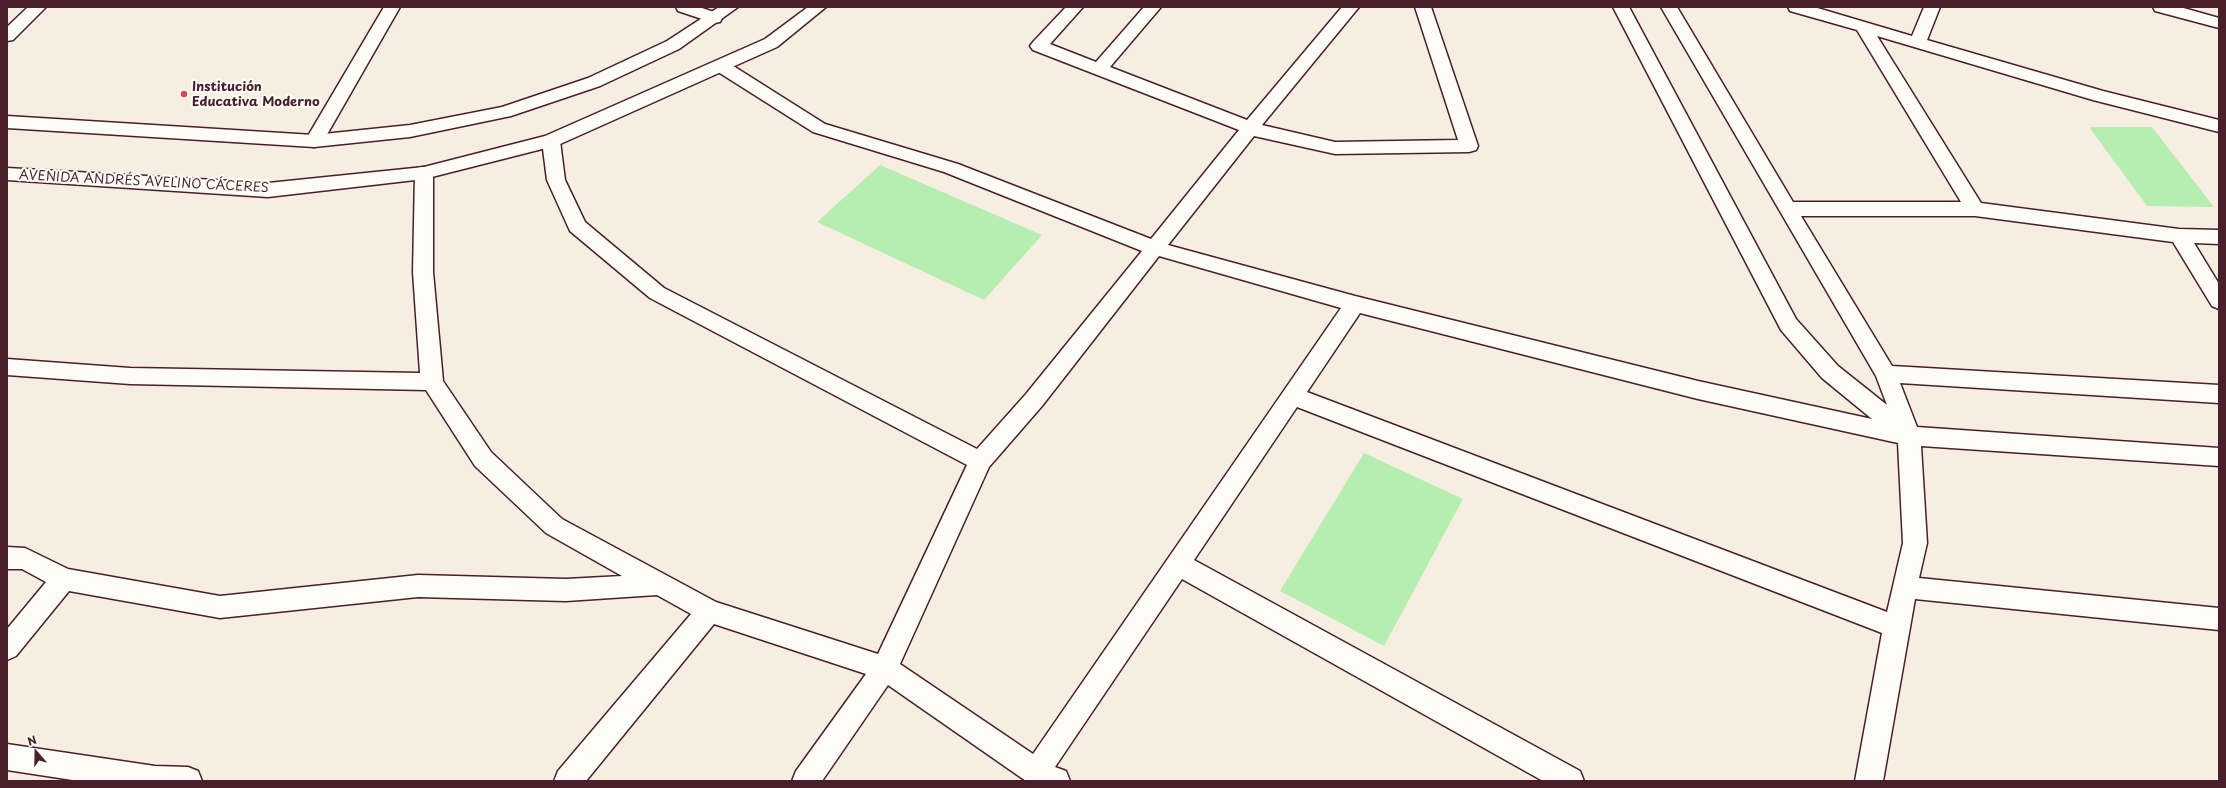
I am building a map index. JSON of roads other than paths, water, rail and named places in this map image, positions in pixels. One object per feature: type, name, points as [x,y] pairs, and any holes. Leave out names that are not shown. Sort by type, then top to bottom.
[{"type":"street","points":[[7,36],[38,7]]},
{"type":"street","points":[[314,141],[392,7]]},
{"type":"street","points":[[684,7],[714,18]]},
{"type":"street","points":[[7,122],[314,141],[410,131],[505,112],[594,82],[673,45],[730,7]]},
{"type":"street","name":"AVENIDA ANDRÉS AVELINO CÁCERES","points":[[7,174],[268,190],[424,173],[551,141],[770,43],[818,7]]},
{"type":"street","points":[[1075,7],[1039,46],[1267,134],[1335,148],[1469,146],[1423,7]]},
{"type":"street","points":[[1099,69],[1153,7]]},
{"type":"street","points":[[806,781],[886,668],[980,462],[1034,400],[1250,128],[1351,7]]},
{"type":"street","points":[[1621,7],[1788,324],[1830,372],[1909,436]]},
{"type":"street","points":[[1669,7],[1787,209],[1886,374],[1909,436],[1915,543],[1896,627],[1869,781]]},
{"type":"street","points":[[1796,7],[2100,96],[2219,126]]},
{"type":"street","points":[[1917,43],[1932,7]]},
{"type":"street","points":[[2162,7],[2219,24]]},
{"type":"street","points":[[1863,27],[1975,209]]},
{"type":"street","points":[[721,66],[819,128],[951,168],[1155,248],[1355,304],[1698,390],[1909,436],[2219,457]]},
{"type":"street","points":[[551,141],[556,180],[577,226],[657,293],[980,462]]},
{"type":"street","points":[[424,173],[423,272],[432,382],[483,459],[554,526],[709,611],[886,668],[1046,776],[1178,564],[1355,304]]},
{"type":"street","points":[[1787,209],[1975,209],[2179,236],[2219,238]]},
{"type":"street","points":[[2179,236],[2219,301]]},
{"type":"street","points":[[7,367],[130,376],[432,382]]},
{"type":"street","points":[[1886,374],[2219,394]]},
{"type":"street","points":[[1292,396],[1896,627]]},
{"type":"street","points":[[7,558],[25,559],[64,579],[220,607],[418,586],[566,590],[662,584]]},
{"type":"street","points":[[1178,564],[1570,781]]},
{"type":"street","points":[[7,648],[64,579]]},
{"type":"street","points":[[1905,587],[2219,619]]},
{"type":"street","points":[[568,781],[709,611]]},
{"type":"street","points":[[7,757],[155,779],[188,781]]},
{"type":"place","name":"Institución Educativa Moderno","points":[[184,94]]}]
